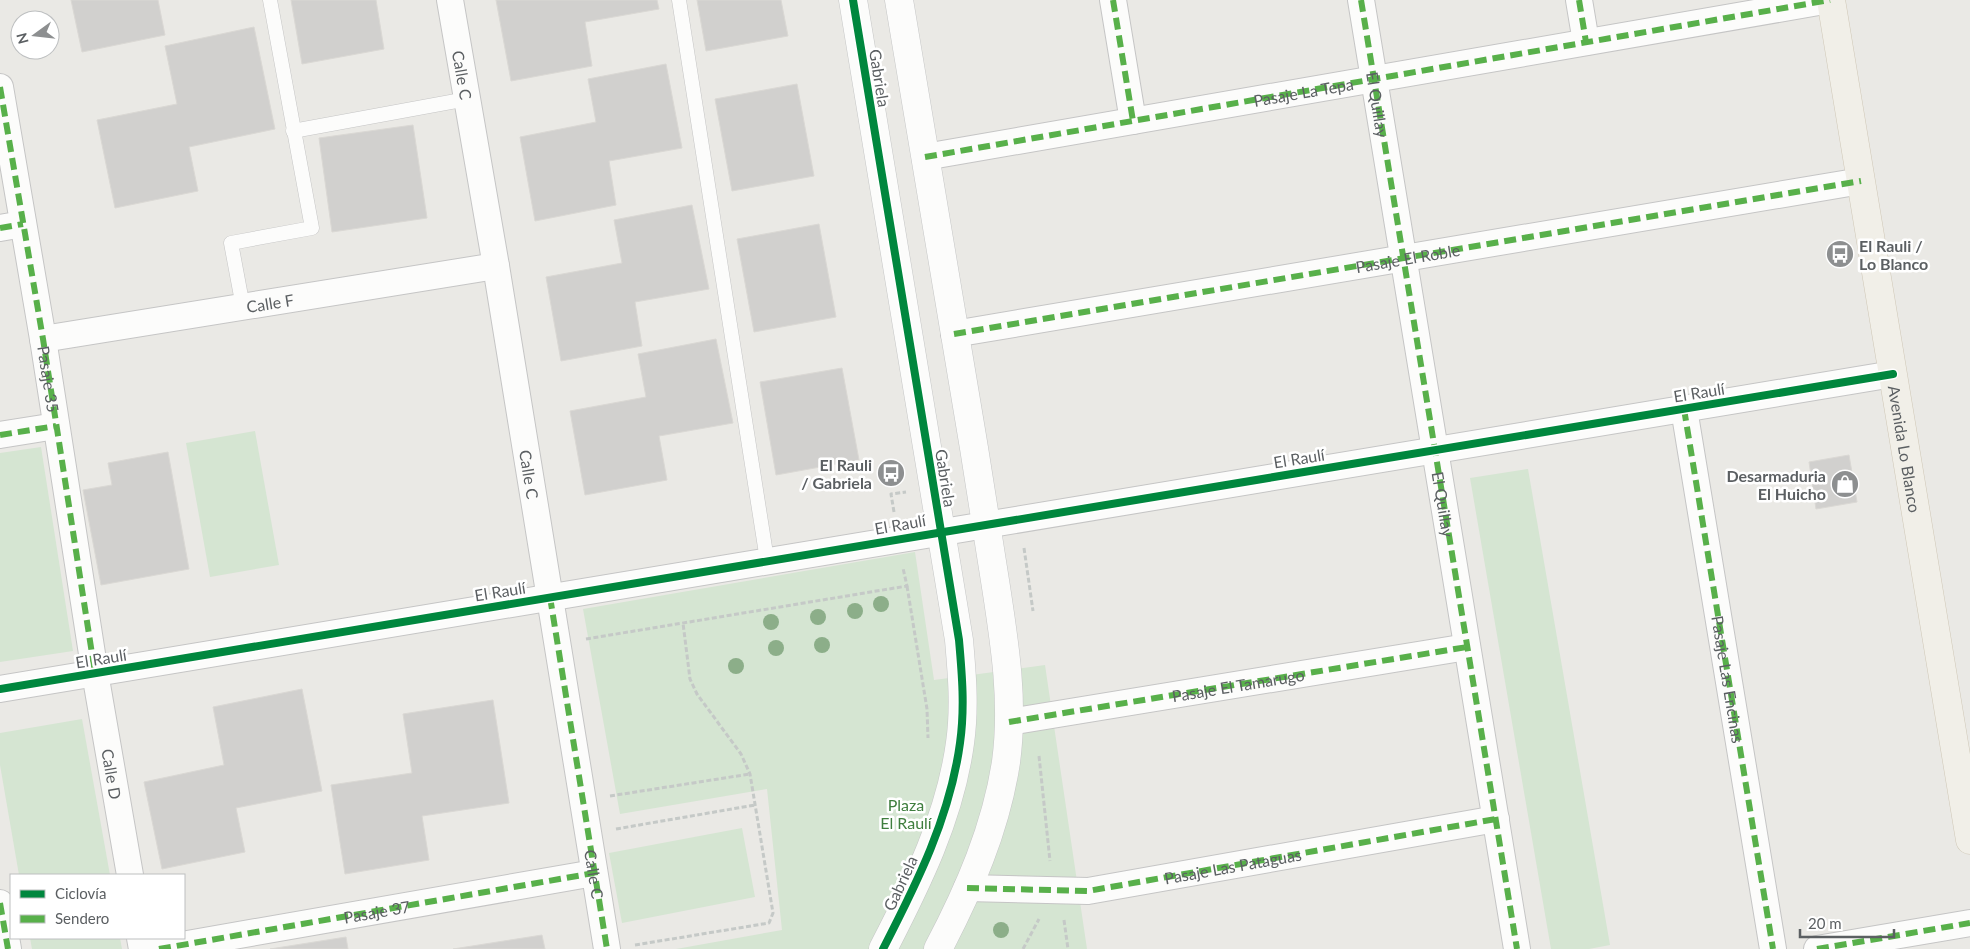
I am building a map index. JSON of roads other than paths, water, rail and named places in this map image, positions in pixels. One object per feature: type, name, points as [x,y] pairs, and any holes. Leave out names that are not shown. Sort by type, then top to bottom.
[{"type":"main road","name":"Avenida Lo Blanco","points":[[1830,0],[1970,840]]},
{"type":"street","name":"Calle C","points":[[450,0],[496,266],[594,873],[619,947]]},
{"type":"street","name":"Gabriela","points":[[854,0],[959,640],[961,665],[962,707],[960,741],[953,782],[942,821],[927,859],[882,949]]},
{"type":"street","name":"Gabriela","points":[[899,0],[986,524],[1009,680],[1022,720],[1006,762],[998,802],[985,846],[938,949]]},
{"type":"street","points":[[1113,0],[1133,121]]},
{"type":"street","name":"El Quillay","points":[[1361,0],[1517,949]]},
{"type":"street","points":[[1579,0],[1586,42]]},
{"type":"street","name":"Pasaje La Tepa","points":[[926,157],[1830,0]]},
{"type":"street","name":"Pasaje 35","points":[[0,87],[11,226],[43,339],[95,673]]},
{"type":"street","name":"Pasaje El Roble","points":[[954,334],[1861,181]]},
{"type":"street","name":"Calle F","points":[[43,339],[496,266]]},
{"type":"street","name":"El Raulí","points":[[0,689],[1893,374]]},
{"type":"street","name":"Pasaje Las Encinas","points":[[1684,409],[1773,949]]},
{"type":"street","points":[[0,435],[56,426]]},
{"type":"street","name":"Pasaje El Tamarugo","points":[[1022,720],[1468,647]]},
{"type":"street","name":"Calle D","points":[[95,673],[130,874]]},
{"type":"street","name":"Pasaje Las Pataguas","points":[[967,888],[1088,891],[1496,819]]},
{"type":"street","name":"Pasaje 37","points":[[159,949],[594,873]]},
{"type":"street","points":[[0,903],[8,949]]},
{"type":"street","points":[[1817,949],[1970,923]]},
{"type":"lane","points":[[243,306],[231,243],[312,228],[270,0]]},
{"type":"lane","points":[[679,0],[767,560]]},
{"type":"lane","points":[[293,131],[467,99]]},
{"type":"place","name":"El Rauli / Lo Blanco","points":[[1840,254]]},
{"type":"place","name":"El Rauli / Gabriela","points":[[891,473]]},
{"type":"place","name":"Desarmaduria El Huicho","points":[[1845,484]]},
{"type":"park label","name":"Plaza El Raulí","points":[[906,813]]}]
